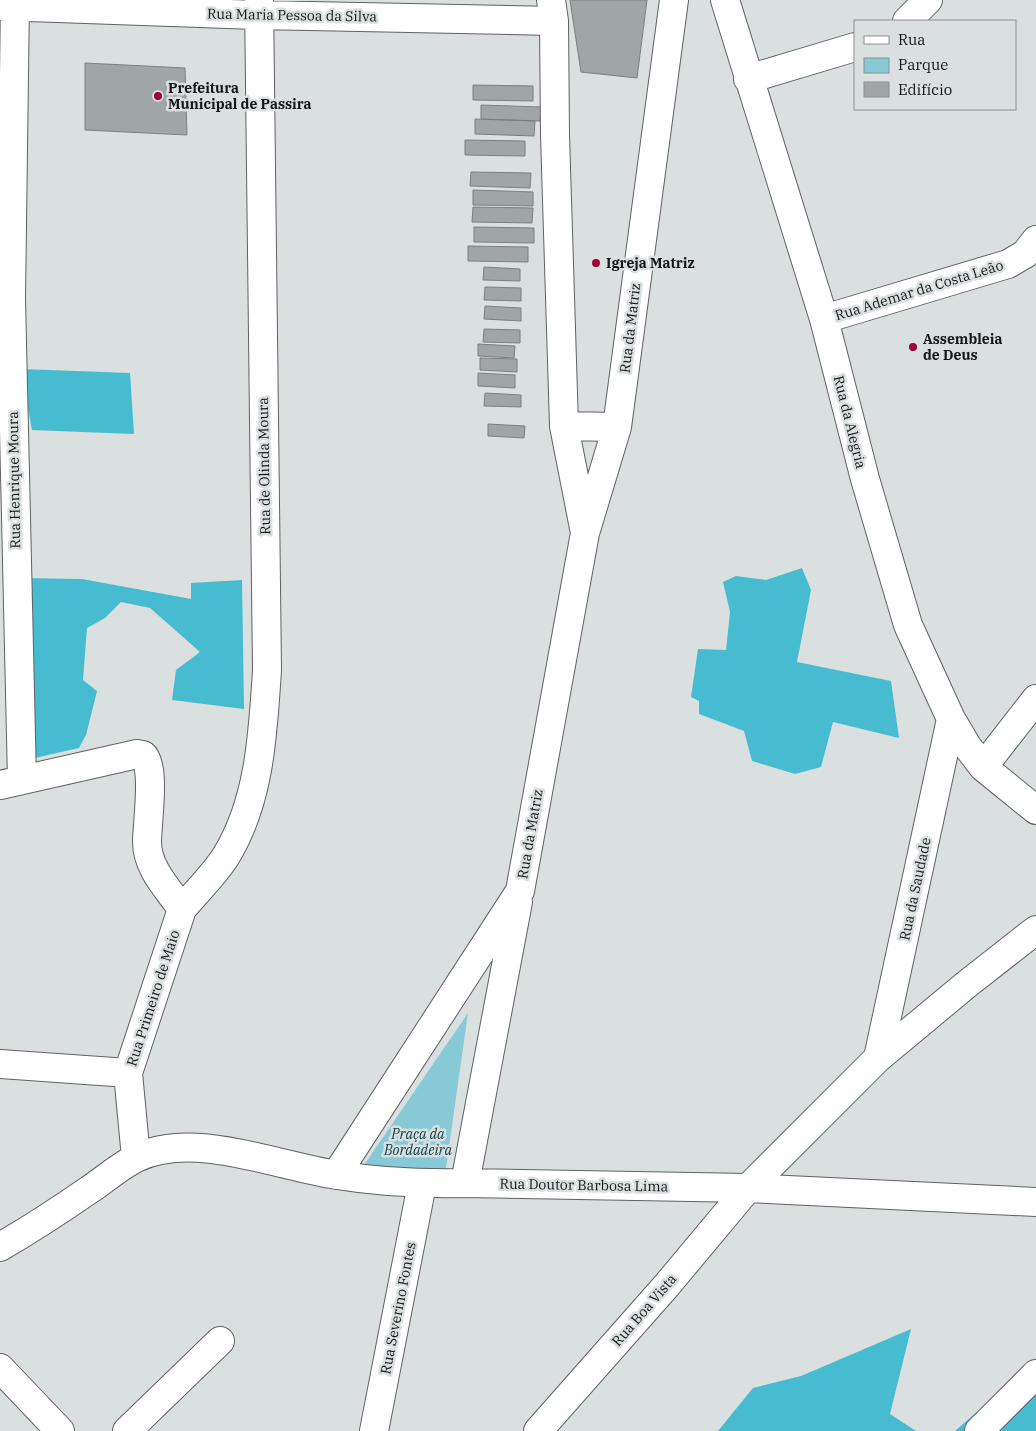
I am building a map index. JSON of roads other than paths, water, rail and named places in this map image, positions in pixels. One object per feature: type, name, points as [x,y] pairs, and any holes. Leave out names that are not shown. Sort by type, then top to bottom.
[{"type":"street","name":"Rua da Matriz","points":[[336,1175],[520,891],[585,534],[617,427],[674,0]]},
{"type":"street","name":"Rua da Alegria","points":[[725,0],[824,319],[864,479],[908,625],[951,719],[967,746],[983,767],[1009,791],[1036,810]]},
{"type":"street","points":[[908,20],[928,0]]},
{"type":"street","name":"Rua Maria Pessoa da Silva","points":[[10,4],[553,10]]},
{"type":"street","name":"Rua Henrique Moura","points":[[10,4],[11,783]]},
{"type":"street","name":"Rua de Olinda Moura","points":[[182,909],[227,855],[243,819],[256,781],[264,721],[267,670],[259,7]]},
{"type":"street","name":"Rua da Matriz","points":[[553,10],[564,426],[585,534]]},
{"type":"street","points":[[748,78],[854,47]]},
{"type":"street","name":"Rua Ademar da Costa Leão","points":[[824,319],[1008,264],[1025,254],[1036,240]]},
{"type":"street","points":[[564,426],[617,427]]},
{"type":"street","points":[[983,767],[1036,698]]},
{"type":"street","name":"Rua da Saudade","points":[[878,1058],[951,719]]},
{"type":"street","points":[[11,783],[137,754],[146,756],[148,764],[147,844],[151,862],[182,909]]},
{"type":"street","points":[[465,1183],[520,891]]},
{"type":"street","name":"Rua Primeiro de Maio","points":[[136,1158],[128,1073],[182,909]]},
{"type":"street","points":[[748,1188],[878,1058],[1036,930]]},
{"type":"street","points":[[0,1064],[128,1073]]},
{"type":"street","name":"Rua Doutor Barbosa Lima","points":[[136,1158],[168,1149],[188,1147],[230,1153],[336,1175],[422,1184],[465,1183],[748,1188],[1036,1202]]},
{"type":"street","points":[[0,1247],[42,1223],[136,1158]]},
{"type":"street","name":"Rua Severino Fontes","points":[[374,1431],[422,1184]]},
{"type":"street","name":"Rua Boa Vista","points":[[538,1431],[748,1188]]},
{"type":"street","points":[[127,1431],[220,1341]]},
{"type":"street","points":[[0,1368],[60,1431]]},
{"type":"street","points":[[979,1431],[1036,1374]]},
{"type":"place","name":"Prefeitura Municipal de Passira","points":[[158,96]]},
{"type":"place","name":"Igreja Matriz","points":[[596,263]]},
{"type":"place","name":"Assembleia de Deus","points":[[913,347]]},
{"type":"park label","name":"Praça da Bordadeira","points":[[418,1142]]}]
